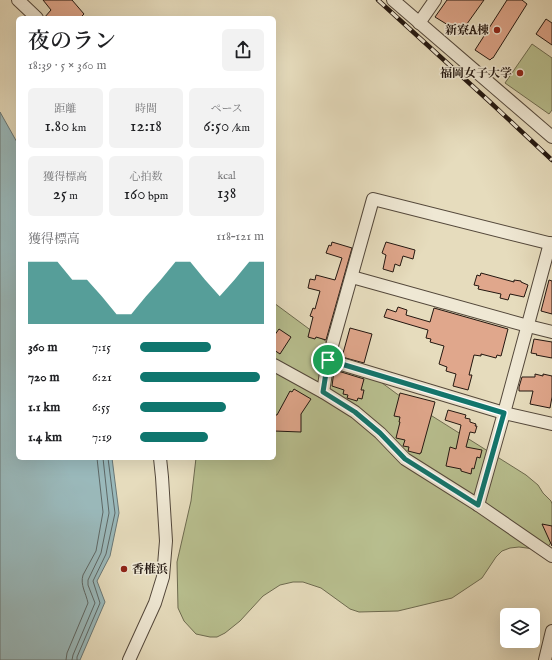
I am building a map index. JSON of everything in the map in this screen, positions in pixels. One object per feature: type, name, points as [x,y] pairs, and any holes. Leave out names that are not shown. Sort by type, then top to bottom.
[{"type":"street","points":[[18,0],[35,16]]},
{"type":"street","points":[[393,0],[552,137]]},
{"type":"street","points":[[419,23],[435,0]]},
{"type":"street","points":[[323,392],[328,360],[373,199],[551,243],[478,505]]},
{"type":"street","points":[[352,277],[552,332]]},
{"type":"street","points":[[328,360],[504,413],[552,424]]},
{"type":"street","points":[[276,366],[323,392],[355,412],[380,433],[405,459],[478,505],[552,556]]},
{"type":"street","points":[[131,659],[155,603],[163,577],[166,541],[160,460]]},
{"type":"street","points":[[544,660],[552,631]]},
{"type":"green space","points":[[532,44],[552,58],[552,110],[549,114],[505,83]]},
{"type":"green space","points":[[276,304],[397,394],[526,475],[538,485],[552,504],[552,541],[547,548],[542,550],[519,547],[502,551],[496,557],[482,578],[452,598],[398,611],[359,612],[350,609],[321,588],[303,582],[293,582],[280,585],[263,596],[240,621],[225,633],[217,637],[210,637],[196,634],[184,621],[178,608],[177,562],[191,501],[196,460],[276,460]]},
{"type":"water","points":[[0,112],[16,140],[16,460],[112,460],[119,513],[110,556],[97,581],[105,602],[80,660],[0,660]]},
{"type":"building","points":[[43,0],[72,0],[84,14],[82,16],[46,16],[51,10]]},
{"type":"building","points":[[447,0],[484,0],[459,35],[448,25],[435,17]]},
{"type":"building","name":"新寮A棟","points":[[507,0],[522,0],[527,4],[493,58],[490,60],[475,50]]},
{"type":"building","points":[[546,19],[552,23],[552,45],[536,34]]},
{"type":"building","points":[[332,242],[352,248],[326,340],[316,337],[315,339],[308,337],[313,317],[310,316],[313,308],[315,309],[320,291],[308,288],[310,279],[315,280],[316,275],[335,280],[342,258],[326,253]]},
{"type":"building","points":[[386,242],[415,250],[413,259],[403,256],[400,266],[395,264],[393,272],[383,269],[386,255],[382,253]]},
{"type":"building","points":[[481,273],[514,282],[514,280],[521,281],[528,285],[524,297],[510,294],[508,300],[500,298],[501,294],[478,289],[479,286],[474,285],[477,275],[480,276]]},
{"type":"building","points":[[549,280],[552,281],[552,314],[541,311]]},
{"type":"building","points":[[398,307],[407,310],[406,315],[430,322],[434,308],[508,329],[501,356],[497,355],[496,358],[481,354],[481,356],[474,355],[469,375],[472,375],[468,390],[453,386],[456,374],[446,371],[447,367],[439,364],[444,346],[430,342],[431,339],[426,338],[428,330],[384,317],[387,309],[396,312]]},
{"type":"building","points":[[350,328],[372,334],[364,363],[342,357]]},
{"type":"building","points":[[279,329],[291,337],[280,354],[276,351],[276,333]]},
{"type":"building","points":[[534,339],[552,342],[552,358],[531,353]]},
{"type":"building","points":[[334,371],[364,379],[361,390],[364,390],[362,399],[358,398],[357,401],[347,398],[348,395],[343,394],[344,390],[332,386]]},
{"type":"building","points":[[535,374],[552,376],[552,397],[550,408],[530,404],[533,391],[519,391],[522,377],[535,377]]},
{"type":"building","points":[[294,389],[311,399],[301,414],[301,432],[276,431],[276,415],[290,391],[292,392]]},
{"type":"building","points":[[400,393],[435,402],[420,454],[408,451],[409,447],[403,446],[405,440],[396,438],[400,417],[394,416]]},
{"type":"building","points":[[448,410],[466,415],[465,418],[470,419],[470,422],[476,424],[475,426],[477,426],[475,433],[470,432],[466,447],[482,450],[480,458],[477,457],[471,474],[461,471],[461,469],[446,466],[450,447],[456,449],[461,425],[445,420]]},
{"type":"building","points":[[542,524],[552,526],[552,546]]},
{"type":"railway","points":[[378,0],[552,160]]},
{"type":"place","name":"新寮A棟","points":[[497,30]]},
{"type":"place","name":"福岡女子大学","points":[[520,73]]},
{"type":"place","name":"香椎浜","points":[[124,569]]},
{"type":"route","points":[[328,360],[504,413],[478,505],[405,459],[380,433],[355,412],[323,392],[328,360]]}]
